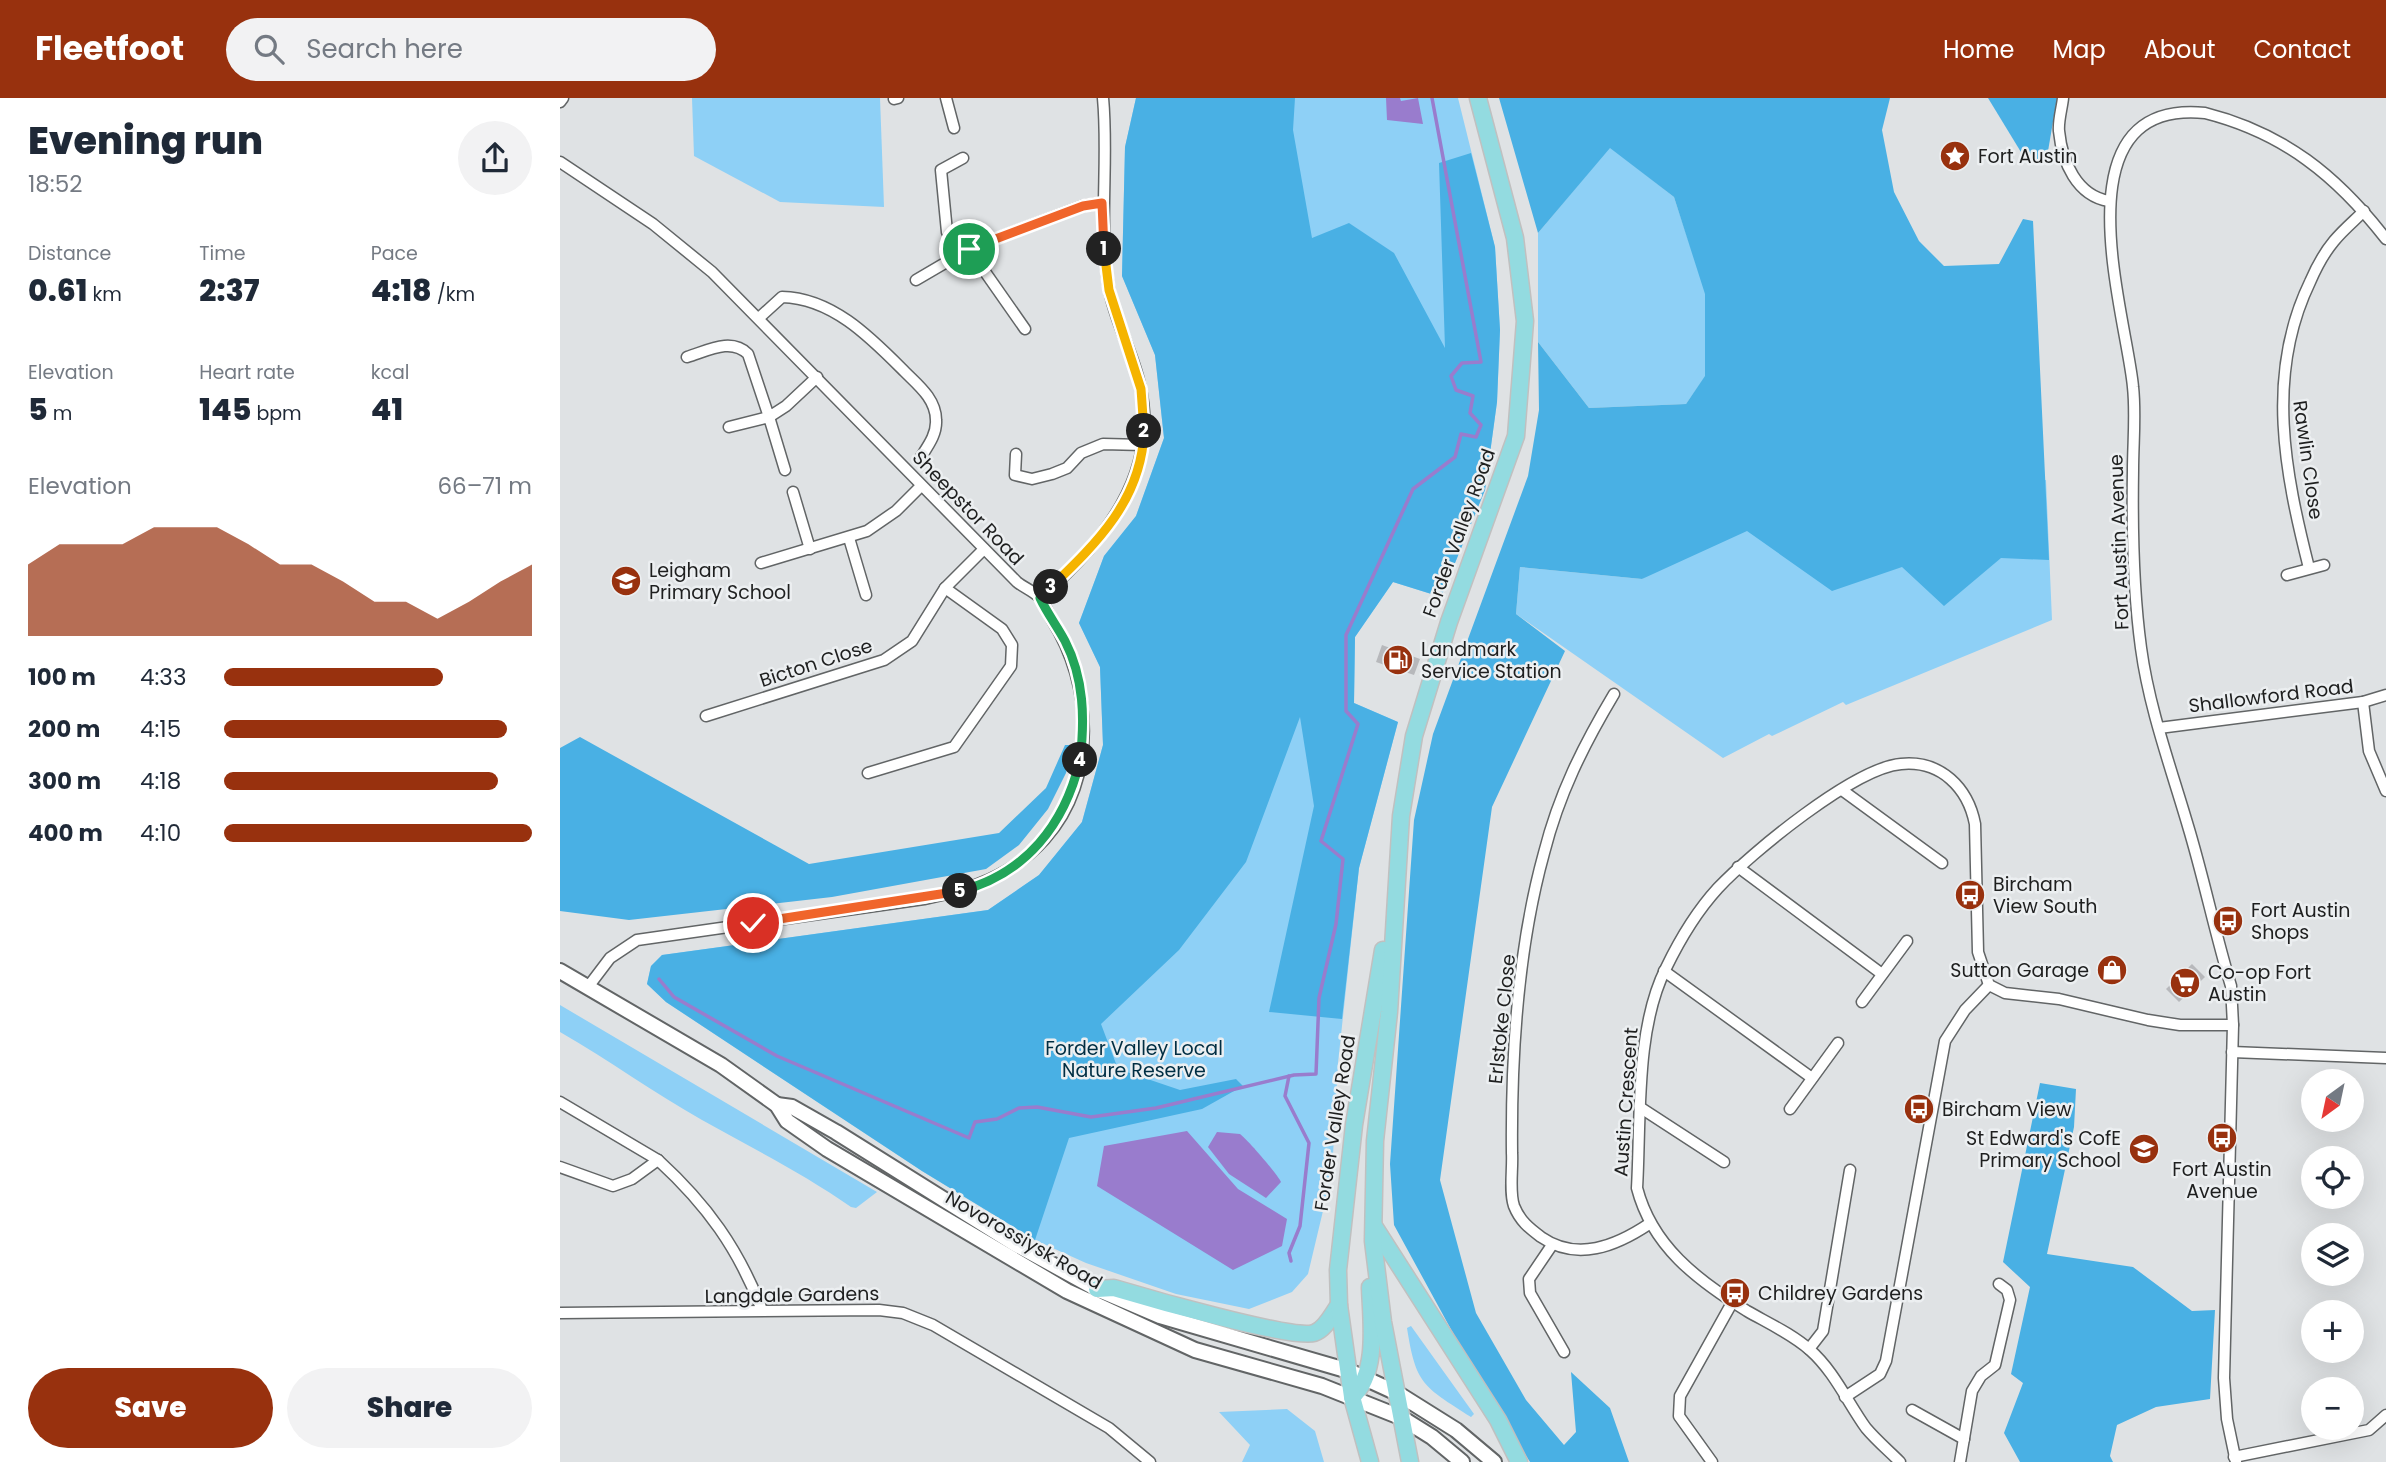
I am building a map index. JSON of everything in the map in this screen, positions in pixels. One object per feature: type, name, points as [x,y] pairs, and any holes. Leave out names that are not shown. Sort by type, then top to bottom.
[{"type":"main road","name":"Forder Valley Road","points":[[1370,1462],[1352,1397],[1339,1305],[1343,1200],[1414,736],[1449,622],[1516,436],[1525,321],[1523,290],[1515,238],[1478,98]]},
{"type":"main road","name":"Forder Valley Road","points":[[1397,857],[1389,1012],[1375,1141],[1374,1233],[1400,1417],[1410,1462]]},
{"type":"main road","name":"Novorossiysk Road","points":[[560,971],[720,1065],[777,1105],[787,1121],[827,1149],[1067,1291],[1195,1350],[1352,1397],[1400,1417]]},
{"type":"main road","name":"Novorossiysk Road","points":[[777,1105],[792,1107],[836,1132],[1015,1244],[1097,1289],[1160,1316],[1349,1371],[1397,1393]]},
{"type":"main road","points":[[1352,1397],[1365,1378],[1371,1333],[1367,1260],[1374,1233]]},
{"type":"main road","points":[[1374,1233],[1498,1420],[1518,1462]]},
{"type":"main road","points":[[1097,1289],[1114,1288],[1261,1327],[1313,1334],[1323,1328],[1339,1305]]},
{"type":"main road","points":[[1397,1393],[1456,1430],[1494,1462]]},
{"type":"main road","points":[[1400,1417],[1432,1437],[1462,1462]]},
{"type":"street","points":[[560,103],[563,98]]},
{"type":"street","points":[[946,98],[954,128]]},
{"type":"street","points":[[1040,598],[1090,549],[1119,512],[1138,474],[1143,445],[1141,389],[1109,290],[1102,203],[1103,98]]},
{"type":"street","points":[[2063,98],[2059,130],[2067,162],[2081,189],[2093,198],[2109,201]]},
{"type":"street","name":"Fort Austin Avenue","points":[[2235,1459],[2224,1378],[2233,1025],[2231,986],[2141,652],[2134,591],[2134,388],[2110,257],[2109,201],[2113,170],[2124,141],[2135,124],[2152,112],[2178,109],[2206,114],[2299,152],[2364,211],[2386,239]]},
{"type":"street","points":[[959,255],[947,232],[941,170],[963,158]]},
{"type":"street","name":"Sheepstor Road","points":[[560,162],[653,225],[760,317],[921,486],[1017,582],[1040,598],[1075,666],[1082,700],[1083,735],[1080,762],[1063,813],[1044,840],[1029,854],[986,881],[956,892],[637,940],[610,958],[588,987]]},
{"type":"street","points":[[916,280],[969,249],[1083,206],[1102,203]]},
{"type":"street","name":"Rawlin Close","points":[[2309,568],[2293,501],[2282,423],[2281,390],[2286,349],[2295,313],[2318,266],[2333,242],[2364,211]]},
{"type":"street","points":[[969,249],[1025,329]]},
{"type":"street","points":[[760,317],[782,297],[792,297],[822,307],[866,333],[930,397],[937,419],[933,436],[919,460]]},
{"type":"street","points":[[687,357],[733,344],[748,354],[785,470]]},
{"type":"street","points":[[729,427],[769,417],[786,406],[817,377]]},
{"type":"street","points":[[1016,454],[1015,475],[1032,479],[1067,468],[1082,453],[1103,444],[1143,445]]},
{"type":"street","points":[[761,563],[849,538],[878,525],[921,486]]},
{"type":"street","points":[[793,492],[810,549]]},
{"type":"street","points":[[849,538],[866,595]]},
{"type":"street","name":"Bicton Close","points":[[706,716],[884,660],[912,641],[945,588],[984,549]]},
{"type":"street","points":[[2287,575],[2324,565]]},
{"type":"street","points":[[868,773],[954,747],[1011,666],[1012,645],[1003,629],[945,588]]},
{"type":"street","name":"Erlstoke Close","points":[[1614,694],[1574,762],[1543,855],[1520,991],[1511,1091],[1513,1204],[1525,1226],[1552,1245],[1591,1250],[1628,1238],[1649,1224]]},
{"type":"street","name":"Shallowford Road","points":[[2160,728],[2363,702],[2386,695]]},
{"type":"street","points":[[2363,702],[2369,751],[2386,791]]},
{"type":"street","name":"Austin Crescent","points":[[1900,1462],[1868,1430],[1809,1349],[1733,1301],[1665,1247],[1649,1224],[1637,1188],[1647,1030],[1664,971],[1694,918],[1738,867],[1780,831],[1842,790],[1900,764],[1934,768],[1965,793],[1975,824],[1979,963],[1989,985]]},
{"type":"street","points":[[1842,790],[1942,863]]},
{"type":"street","points":[[1738,867],[1882,974]]},
{"type":"street","points":[[1862,1002],[1907,941]]},
{"type":"street","points":[[1664,971],[1812,1078]]},
{"type":"street","points":[[1845,1397],[1880,1374],[1886,1361],[1945,1041],[1965,1010],[1989,985],[2004,993],[2059,999],[2169,1024],[2233,1025]]},
{"type":"street","points":[[1790,1109],[1838,1043]]},
{"type":"street","points":[[2232,1052],[2386,1058]]},
{"type":"street","points":[[560,1102],[658,1160],[715,1218],[739,1258],[762,1310]]},
{"type":"street","points":[[1642,1108],[1724,1162]]},
{"type":"street","points":[[560,1167],[614,1186],[632,1179],[658,1160]]},
{"type":"street","points":[[1809,1349],[1823,1331],[1850,1170]]},
{"type":"street","points":[[1552,1245],[1529,1279],[1530,1293],[1564,1352]]},
{"type":"street","points":[[1960,1462],[1972,1391],[1981,1376],[1995,1365],[2010,1300],[2007,1290],[2000,1284]]},
{"type":"street","points":[[1712,1462],[1679,1416],[1678,1407],[1680,1396],[1733,1301]]},
{"type":"street","name":"Langdale Gardens","points":[[560,1313],[762,1310],[879,1310],[903,1313],[933,1325],[1109,1428],[1150,1462]]},
{"type":"street","points":[[1912,1410],[1964,1439]]},
{"type":"street","points":[[2235,1459],[2369,1430],[2386,1415]]},
{"type":"green space","points":[[692,98],[880,98],[884,207],[780,202],[694,156]]},
{"type":"green space","name":"Forder Valley Local Nature Reserve","points":[[1136,98],[1458,98],[1495,247],[1500,330],[1497,402],[1485,490],[1441,597],[1393,582],[1355,637],[1354,703],[1398,722],[1359,868],[1338,1063],[1332,1173],[1308,1274],[1292,1292],[1249,1309],[1176,1294],[1086,1263],[1035,1240],[922,1171],[666,1002],[647,984],[651,966],[662,955],[988,910],[1039,875],[1082,822],[1103,745],[1100,667],[1079,623],[1104,556],[1136,516],[1164,438],[1155,355],[1122,276],[1125,147]]},
{"type":"green space","points":[[1610,147],[1674,197],[1706,294],[1705,377],[1686,404],[1589,408],[1538,342],[1538,233]]},
{"type":"green space","points":[[2046,480],[2052,620],[1846,705],[1843,702],[1772,736],[1769,734],[1723,758],[1516,614],[1520,567],[1642,579],[1726,520]]},
{"type":"green space","points":[[560,1005],[877,1192],[856,1208],[851,1207],[796,1172],[684,1110],[560,1032]]},
{"type":"green space","points":[[1411,1326],[1474,1414],[1471,1417],[1424,1382],[1410,1347],[1407,1328]]},
{"type":"green space","points":[[1287,1409],[1315,1431],[1324,1462],[1242,1462],[1250,1445],[1219,1412]]},
{"type":"shaded area","name":"Forder Valley Local Nature Reserve","points":[[1136,98],[1295,98],[1293,130],[1312,238],[1349,223],[1394,253],[1445,348],[1439,163],[1471,153],[1495,247],[1500,330],[1497,402],[1485,490],[1441,597],[1393,582],[1355,637],[1354,703],[1398,722],[1359,868],[1342,1019],[1269,1012],[1314,806],[1300,717],[1246,862],[1179,950],[1101,1024],[1118,1069],[1180,1090],[1236,1079],[1243,1086],[1202,1109],[1069,1138],[1035,1240],[922,1171],[666,1002],[647,984],[651,966],[662,955],[988,910],[1039,875],[1082,822],[1103,745],[1100,667],[1079,623],[1104,556],[1136,516],[1164,438],[1155,355],[1122,276],[1125,147]]},
{"type":"shaded area","points":[[1386,98],[1400,98],[1401,101],[1418,98],[1423,124],[1387,120]]},
{"type":"shaded area","points":[[1499,98],[1890,98],[1882,130],[1894,192],[1919,241],[1944,266],[1999,264],[2023,219],[2033,221],[2049,560],[2001,558],[1944,606],[1902,567],[1832,591],[1747,531],[1642,579],[1520,567],[1516,614],[1565,651],[1492,807],[1440,1180],[1476,1313],[1526,1400],[1564,1445],[1576,1432],[1571,1372],[1610,1408],[1629,1462],[1530,1462],[1477,1377],[1394,1225],[1390,1164],[1414,820],[1433,734],[1528,476],[1539,410],[1538,342],[1589,408],[1686,404],[1705,376],[1705,294],[1674,197],[1610,148],[1538,233]]},
{"type":"shaded area","points":[[1988,98],[2057,98],[2046,163],[2027,162]]},
{"type":"shaded area","points":[[580,737],[809,864],[999,833],[1046,788],[1065,745],[1073,745],[1066,773],[1048,809],[1019,845],[986,869],[832,897],[629,920],[560,911],[560,748]]},
{"type":"shaded area","points":[[2040,1083],[2076,1089],[2074,1127],[2047,1254],[2133,1267],[2192,1311],[2215,1310],[2210,1399],[2156,1407],[2117,1425],[2110,1456],[2113,1462],[2020,1462],[2004,1433],[2023,1383],[2011,1374],[2030,1287],[2003,1262]]},
{"type":"shaded area","points":[[1187,1131],[1238,1189],[1287,1219],[1282,1246],[1233,1270],[1097,1186],[1104,1146]]},
{"type":"shaded area","points":[[1217,1132],[1240,1134],[1274,1172],[1281,1182],[1266,1198],[1229,1174],[1208,1147]]},
{"type":"building","name":"Landmark Service Station","points":[[1382,645],[1420,659],[1414,675],[1376,662]]},
{"type":"building","name":"Co-op Fort Austin","points":[[2192,964],[2205,977],[2179,1002],[2166,989]]},
{"type":"waterway","points":[[659,979],[674,997],[777,1056],[969,1138],[975,1122],[997,1119],[1019,1108],[1037,1107],[1091,1117],[1156,1108],[1294,1075],[1316,1074],[1319,998],[1336,924],[1343,859],[1321,841],[1358,724],[1346,711],[1346,635],[1413,489],[1455,457],[1461,434],[1476,437],[1481,425],[1470,413],[1473,396],[1456,390],[1451,376],[1462,363],[1481,362],[1432,98]]},
{"type":"waterway","points":[[1289,1076],[1285,1096],[1309,1143],[1300,1226],[1289,1253],[1291,1261]]},
{"type":"place","name":"Fort Austin","points":[[1955,156]]},
{"type":"place","name":"Leigham Primary School","points":[[626,581]]},
{"type":"place","name":"Landmark Service Station","points":[[1398,660]]},
{"type":"place","name":"Bircham View South","points":[[1970,895]]},
{"type":"place","name":"Fort Austin Shops","points":[[2228,921]]},
{"type":"place","name":"Sutton Garage","points":[[2112,970]]},
{"type":"place","name":"Co-op Fort Austin","points":[[2185,983]]},
{"type":"place","name":"Bircham View","points":[[1919,1109]]},
{"type":"place","name":"Fort Austin Avenue","points":[[2222,1138]]},
{"type":"place","name":"St Edward's CofE Primary School","points":[[2144,1149]]},
{"type":"place","name":"Childrey Gardens","points":[[1735,1293]]},
{"type":"route","points":[[753,923],[924,899],[970,889],[1029,854],[1054,827],[1071,795],[1080,762],[1083,735],[1080,683],[1065,641],[1040,598],[1102,536],[1129,495],[1138,474],[1143,445],[1141,389],[1109,290],[1102,203],[1083,206],[969,249]]}]
